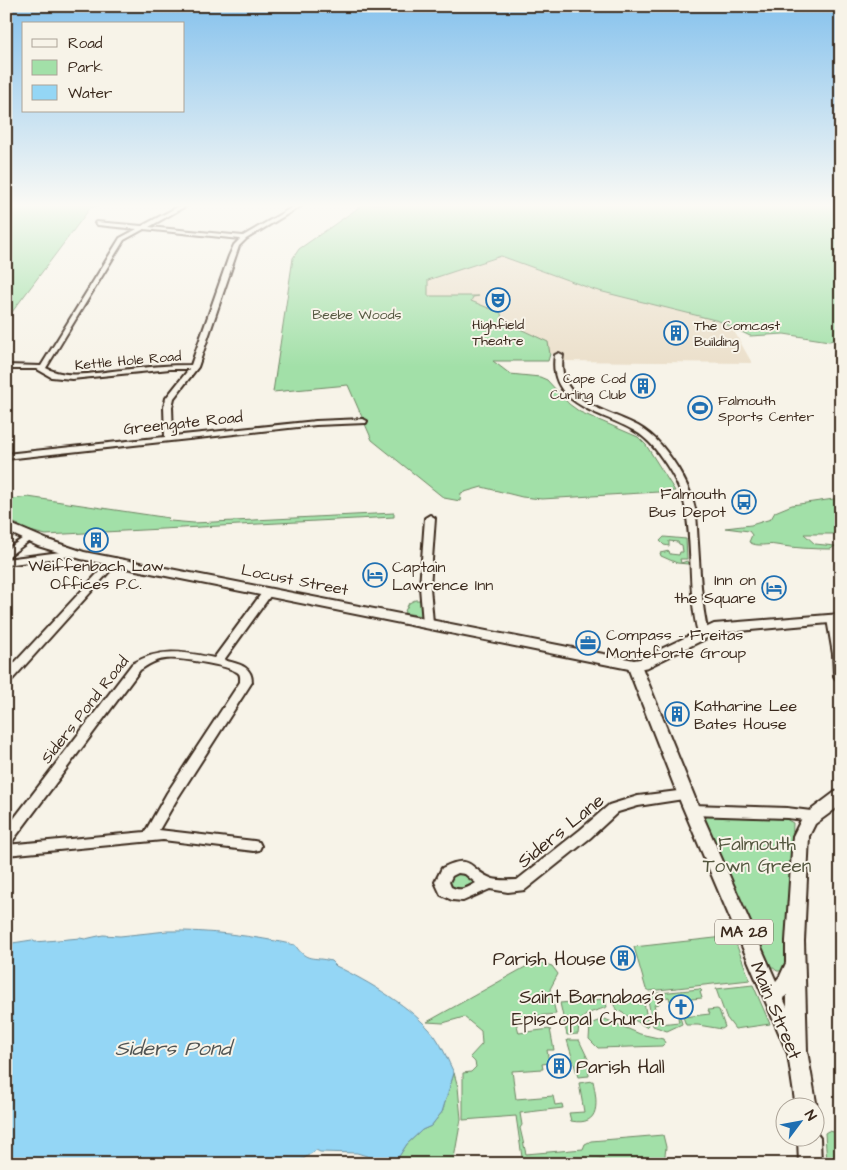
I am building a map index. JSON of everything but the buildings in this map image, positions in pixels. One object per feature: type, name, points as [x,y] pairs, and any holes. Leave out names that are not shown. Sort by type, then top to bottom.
[{"type":"highway","name":"Locust Street","points":[[9,528],[28,537],[76,554],[634,665]]},
{"type":"highway","points":[[634,665],[643,664],[703,633],[721,627],[837,618]]},
{"type":"main road","points":[[837,618],[841,676]]},
{"type":"main road","name":"Main Street","points":[[634,665],[689,803],[798,1054],[805,1098]]},
{"type":"main road","name":"MA 28","points":[[798,1054],[795,941],[801,836],[806,825],[814,816],[841,796]]},
{"type":"main road","points":[[772,997],[787,982],[796,961]]},
{"type":"main road","points":[[809,1148],[810,1164]]},
{"type":"street","points":[[42,369],[109,259]]},
{"type":"street","points":[[169,438],[169,400],[194,367],[231,259]]},
{"type":"street","points":[[559,355],[558,377],[570,392],[591,410],[629,426],[648,437],[668,461],[686,495],[691,511],[698,612],[703,633]]},
{"type":"street","name":"Kettle Hole Road","points":[[6,367],[31,366],[54,375],[72,377],[170,367],[194,367]]},
{"type":"street","name":"Greengate Road","points":[[6,457],[316,423],[363,421]]},
{"type":"street","points":[[428,623],[425,587],[430,518]]},
{"type":"street","points":[[6,555],[28,537]]},
{"type":"street","points":[[6,562],[76,554]]},
{"type":"street","points":[[6,679],[114,561]]},
{"type":"street","points":[[217,662],[268,592]]},
{"type":"street","name":"Siders Pond Road","points":[[6,839],[136,667],[150,658],[174,654],[217,662],[241,669],[246,675],[246,682],[172,796],[149,836]]},
{"type":"street","name":"Siders Lane","points":[[488,884],[509,886],[523,884],[614,808],[638,800],[689,803],[814,816]]},
{"type":"street","points":[[6,850],[163,835],[254,846]]},
{"type":"shaded area","points":[[493,259],[508,259],[595,290],[730,324],[752,363],[561,361],[562,355],[550,354],[548,342],[504,321],[501,313],[471,301],[474,296],[428,296],[428,279]]},
{"type":"green space","points":[[6,259],[52,259],[6,320]]},
{"type":"green space","name":"Beebe Woods","points":[[293,259],[493,259],[428,280],[428,296],[479,296],[473,297],[471,301],[501,313],[501,317],[505,321],[519,326],[518,328],[548,342],[550,354],[548,361],[493,361],[510,374],[540,377],[547,380],[569,404],[580,412],[638,437],[646,445],[675,491],[542,499],[522,497],[482,487],[461,493],[460,501],[444,498],[372,440],[348,385],[273,392]]},
{"type":"green space","name":"Beebe Woods","points":[[508,259],[841,259],[841,339],[829,341],[784,334],[750,336],[719,321],[595,290]]},
{"type":"green space","points":[[28,497],[169,518],[167,520],[170,521],[194,523],[394,513],[394,517],[46,535],[26,530],[6,520],[6,500]]},
{"type":"green space","points":[[841,498],[841,534],[804,534],[815,544],[835,546],[831,549],[756,545],[749,542],[752,535],[749,531],[725,528],[751,525],[771,519],[775,512],[792,505]]},
{"type":"green space","points":[[664,537],[686,539],[687,559],[680,559],[681,563],[687,561],[688,564],[677,563],[661,556],[660,553],[669,551],[670,554],[679,555],[680,552],[683,552],[682,545],[678,542],[669,541],[669,546],[664,545],[660,541]]},
{"type":"green space","points":[[415,600],[423,600],[422,616],[404,613],[409,603]]},
{"type":"green space","name":"Falmouth Town Green","points":[[708,816],[786,819],[793,823],[789,960],[783,971],[777,971],[764,960],[704,820]]},
{"type":"green space","points":[[462,871],[477,882],[474,887],[454,892],[447,879],[449,876]]},
{"type":"green space","points":[[733,936],[750,980],[649,991],[646,989],[634,947]]},
{"type":"green space","points":[[542,963],[552,966],[558,974],[550,989],[556,1014],[515,1018],[519,1033],[550,1029],[554,1050],[547,1050],[549,1063],[542,1064],[543,1069],[512,1071],[516,1099],[553,1096],[555,1105],[562,1104],[563,1108],[520,1113],[522,1125],[520,1128],[526,1154],[583,1149],[585,1144],[591,1141],[663,1135],[666,1147],[664,1164],[611,1164],[610,1161],[599,1160],[598,1162],[523,1164],[516,1116],[463,1120],[463,1073],[471,1072],[476,1067],[475,1062],[470,1057],[482,1044],[481,1031],[464,1017],[443,1023],[427,1022],[527,966]]},
{"type":"green space","points":[[753,985],[770,1024],[735,1029],[726,1017],[716,989]]},
{"type":"green space","points":[[700,989],[702,991],[700,992],[702,998],[670,1001],[669,997],[658,998],[659,1004],[654,1005],[660,1024],[679,1022],[678,1018],[680,1017],[682,1024],[667,1031],[653,1026],[648,1000],[649,994]]},
{"type":"green space","points":[[643,996],[648,1025],[646,1027],[616,1009],[612,1001],[614,998]]},
{"type":"green space","points":[[605,999],[607,1007],[586,1015],[581,1021],[578,1034],[567,1035],[560,1003]]},
{"type":"green space","points":[[717,1009],[725,1027],[722,1029],[686,1025],[683,1017],[710,1014],[708,1010]]},
{"type":"green space","points":[[605,1019],[640,1034],[663,1039],[665,1043],[662,1046],[598,1048],[589,1039],[590,1026],[595,1022]]},
{"type":"green space","points":[[567,1040],[579,1040],[588,1059],[589,1076],[578,1077]]},
{"type":"green space","points":[[454,1073],[458,1087],[461,1119],[453,1164],[394,1164],[407,1144],[422,1130],[431,1126],[442,1112]]},
{"type":"green space","points":[[593,1081],[596,1104],[593,1116],[581,1122],[571,1121],[569,1113],[584,1112],[579,1083]]},
{"type":"green space","points":[[828,1131],[841,1133],[841,1164],[827,1164],[825,1133]]},
{"type":"water","name":"Siders Pond","points":[[167,931],[231,934],[295,945],[307,957],[331,961],[336,966],[389,996],[414,1015],[435,1036],[454,1073],[442,1112],[431,1126],[422,1130],[407,1144],[394,1164],[373,1164],[370,1157],[357,1153],[320,1152],[316,1150],[296,1164],[6,1164],[6,944],[32,940],[35,942],[85,939],[103,935],[120,936]]},
{"type":"place","name":"Highfield Theatre","points":[[498,300]]},
{"type":"place","name":"The Comcast Building","points":[[676,333]]},
{"type":"place","name":"Cape Cod Curling Club","points":[[643,386]]},
{"type":"place","name":"Falmouth Sports Center","points":[[700,408]]},
{"type":"place","name":"Falmouth Bus Depot","points":[[744,502]]},
{"type":"place","name":"Weiffenbach Law Offices P.C.","points":[[96,540]]},
{"type":"place","name":"Captain Lawrence Inn","points":[[375,575]]},
{"type":"place","name":"Inn on the Square","points":[[774,588]]},
{"type":"place","name":"Compass - Freitas Monteforte Group","points":[[588,643]]},
{"type":"place","name":"Katharine Lee Bates House","points":[[677,714]]},
{"type":"place","name":"Parish House","points":[[623,958]]},
{"type":"place","name":"Saint Barnabas's Episcopal Church","points":[[681,1007]]},
{"type":"place","name":"Parish Hall","points":[[559,1066]]}]
